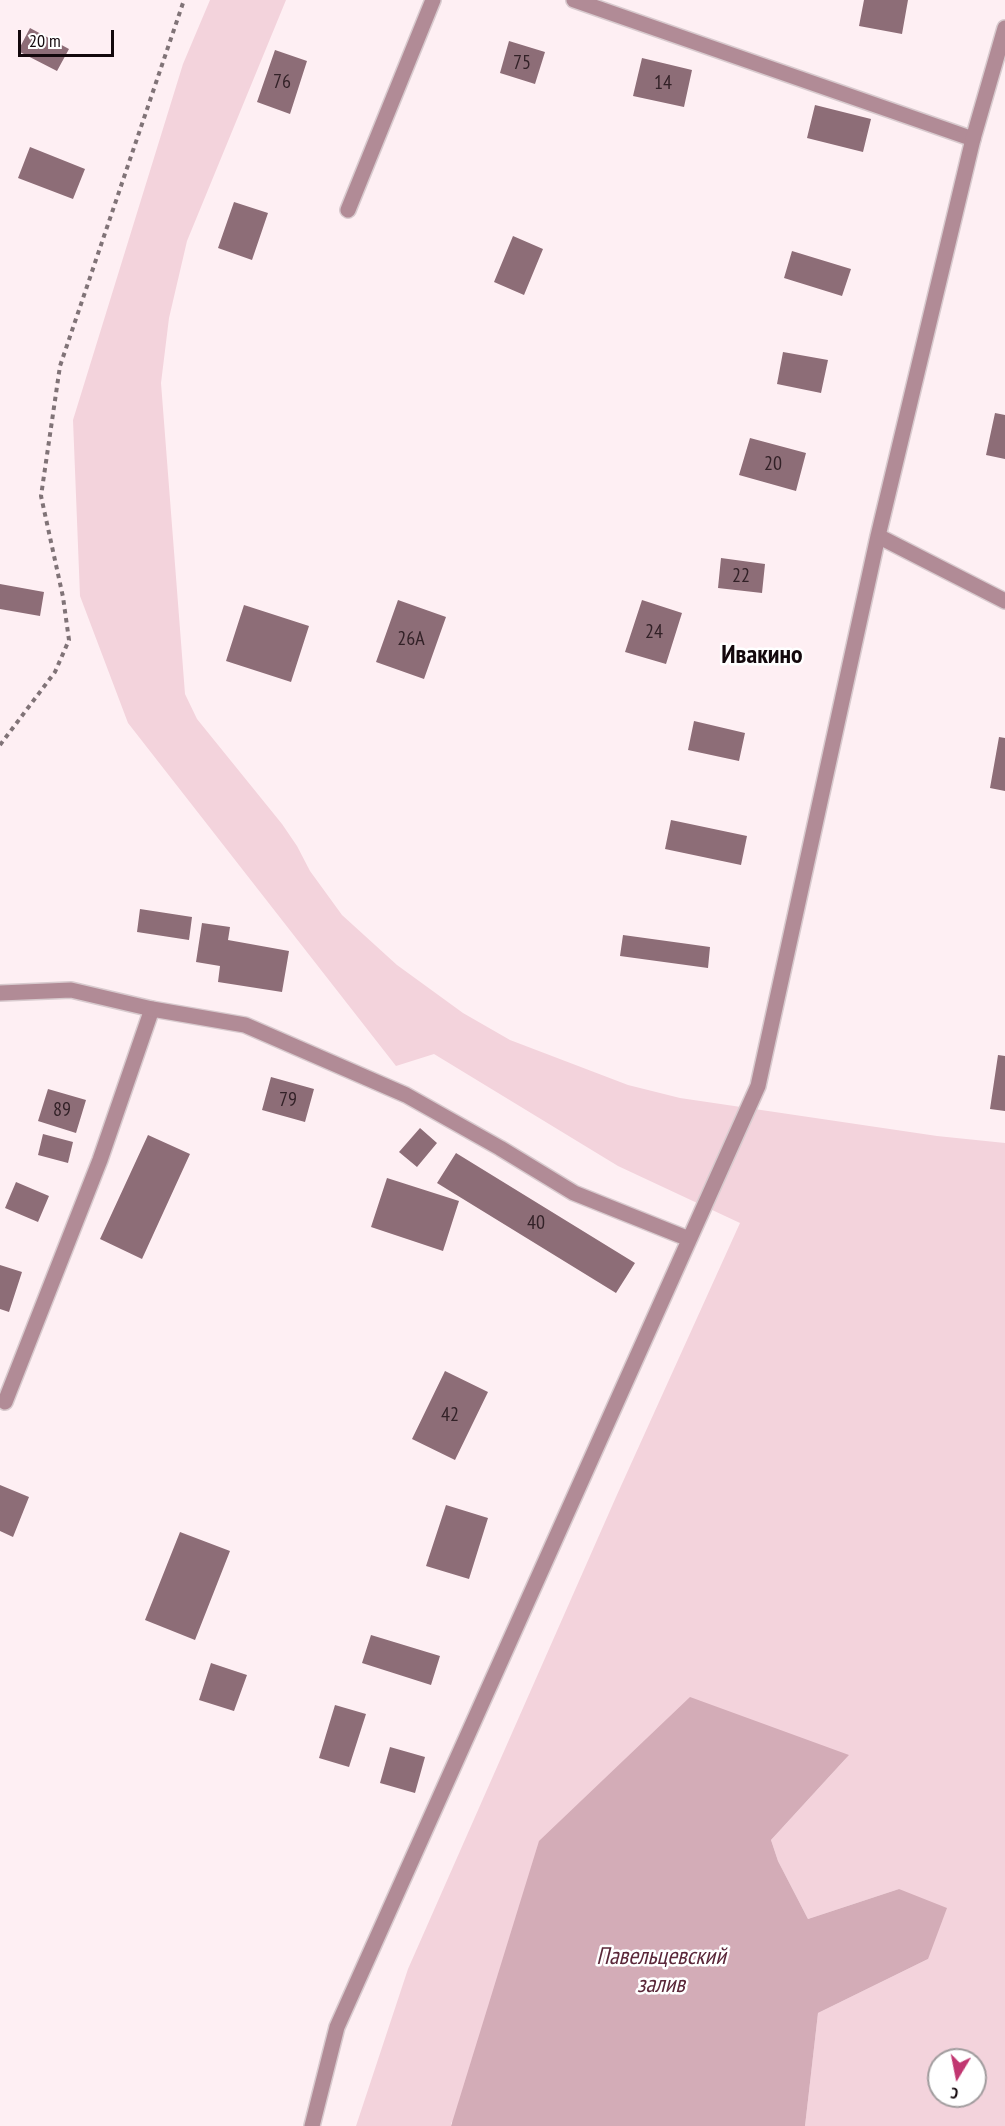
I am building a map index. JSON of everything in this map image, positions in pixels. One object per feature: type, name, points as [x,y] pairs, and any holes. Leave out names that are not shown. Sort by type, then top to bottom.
[{"type":"street","points":[[348,210],[433,0]]},
{"type":"street","points":[[574,0],[973,139]]},
{"type":"street","points":[[312,2126],[337,2027],[758,1086],[878,536],[973,139],[1005,28]]},
{"type":"street","points":[[878,536],[1005,601]]},
{"type":"street","points":[[0,993],[71,990],[152,1009],[245,1024],[406,1095],[574,1193],[689,1239]]},
{"type":"street","points":[[5,1402],[100,1160],[152,1009]]},
{"type":"path","points":[[0,745],[55,672],[69,640],[63,597],[41,496],[60,366],[184,0]]},
{"type":"shaded area","points":[[210,0],[286,0],[187,241],[169,318],[161,383],[185,694],[197,719],[282,824],[310,871],[342,915],[397,965],[463,1013],[510,1040],[628,1085],[680,1098],[937,1136],[1005,1143],[1005,2126],[805,2126],[818,2013],[928,1959],[899,1889],[808,1919],[778,1861],[771,1840],[849,1755],[451,2123],[451,2126],[356,2126],[408,1969],[616,1497],[740,1223],[618,1166],[434,1054],[396,1066],[128,723],[80,596],[73,420],[183,64]]},
{"type":"water","name":"Павельцевский залив","points":[[690,1697],[849,1755],[771,1840],[778,1861],[808,1919],[899,1889],[947,1908],[928,1959],[818,2013],[805,2126],[451,2126],[539,1841]]},
{"type":"building","points":[[864,0],[908,0],[902,34],[859,26]]},
{"type":"building","points":[[30,28],[69,49],[57,71],[18,51]]},
{"type":"building","points":[[509,41],[545,52],[535,84],[500,73]]},
{"type":"building","points":[[275,50],[307,61],[290,114],[257,102]]},
{"type":"building","points":[[642,58],[692,70],[684,107],[633,96]]},
{"type":"building","points":[[815,105],[871,119],[863,152],[807,138]]},
{"type":"building","points":[[30,147],[85,169],[73,199],[18,178]]},
{"type":"building","points":[[234,202],[268,213],[252,260],[218,248]]},
{"type":"building","points":[[513,236],[543,249],[524,295],[494,282]]},
{"type":"building","points":[[792,251],[851,269],[842,296],[784,278]]},
{"type":"building","points":[[783,352],[828,360],[821,393],[777,384]]},
{"type":"building","points":[[995,413],[1005,415],[1005,459],[986,455]]},
{"type":"building","points":[[750,438],[806,453],[796,491],[739,475]]},
{"type":"building","points":[[721,558],[765,564],[762,593],[718,588]]},
{"type":"building","points":[[0,584],[44,592],[40,616],[0,609]]},
{"type":"building","points":[[398,600],[446,617],[424,679],[376,662]]},
{"type":"building","points":[[642,600],[682,613],[666,664],[625,652]]},
{"type":"building","points":[[244,605],[309,626],[291,682],[226,661]]},
{"type":"building","points":[[694,721],[745,733],[739,761],[688,750]]},
{"type":"building","points":[[999,737],[1005,738],[1005,791],[990,788]]},
{"type":"building","points":[[671,820],[747,836],[741,865],[665,849]]},
{"type":"building","points":[[140,909],[192,917],[189,940],[137,932]]},
{"type":"building","points":[[202,923],[230,927],[228,940],[289,951],[282,992],[218,982],[220,966],[196,962]]},
{"type":"building","points":[[623,935],[710,947],[708,968],[620,956]]},
{"type":"building","points":[[998,1055],[1005,1056],[1005,1111],[990,1109]]},
{"type":"building","points":[[271,1077],[314,1089],[305,1122],[262,1110]]},
{"type":"building","points":[[48,1089],[86,1100],[76,1133],[38,1121]]},
{"type":"building","points":[[420,1128],[437,1143],[417,1167],[399,1152]]},
{"type":"building","points":[[43,1134],[73,1142],[68,1163],[38,1155]]},
{"type":"building","points":[[148,1135],[190,1154],[142,1259],[100,1239]]},
{"type":"building","points":[[456,1153],[635,1263],[616,1293],[437,1183]]},
{"type":"building","points":[[387,1178],[459,1201],[443,1251],[371,1227]]},
{"type":"building","points":[[16,1182],[49,1196],[38,1222],[5,1208]]},
{"type":"building","points":[[0,1265],[22,1272],[9,1312],[0,1309]]},
{"type":"building","points":[[445,1371],[488,1392],[455,1460],[412,1439]]},
{"type":"building","points":[[0,1485],[29,1497],[13,1537],[0,1531]]},
{"type":"building","points":[[446,1505],[488,1518],[469,1579],[426,1566]]},
{"type":"building","points":[[180,1532],[230,1551],[195,1640],[145,1620]]},
{"type":"building","points":[[371,1635],[440,1656],[431,1685],[362,1663]]},
{"type":"building","points":[[211,1663],[247,1675],[234,1711],[199,1700]]},
{"type":"building","points":[[335,1705],[366,1714],[349,1767],[319,1758]]},
{"type":"building","points":[[390,1747],[425,1757],[415,1793],[380,1783]]},
{"type":"district","name":"Ивакино","points":[[762,656]]}]
